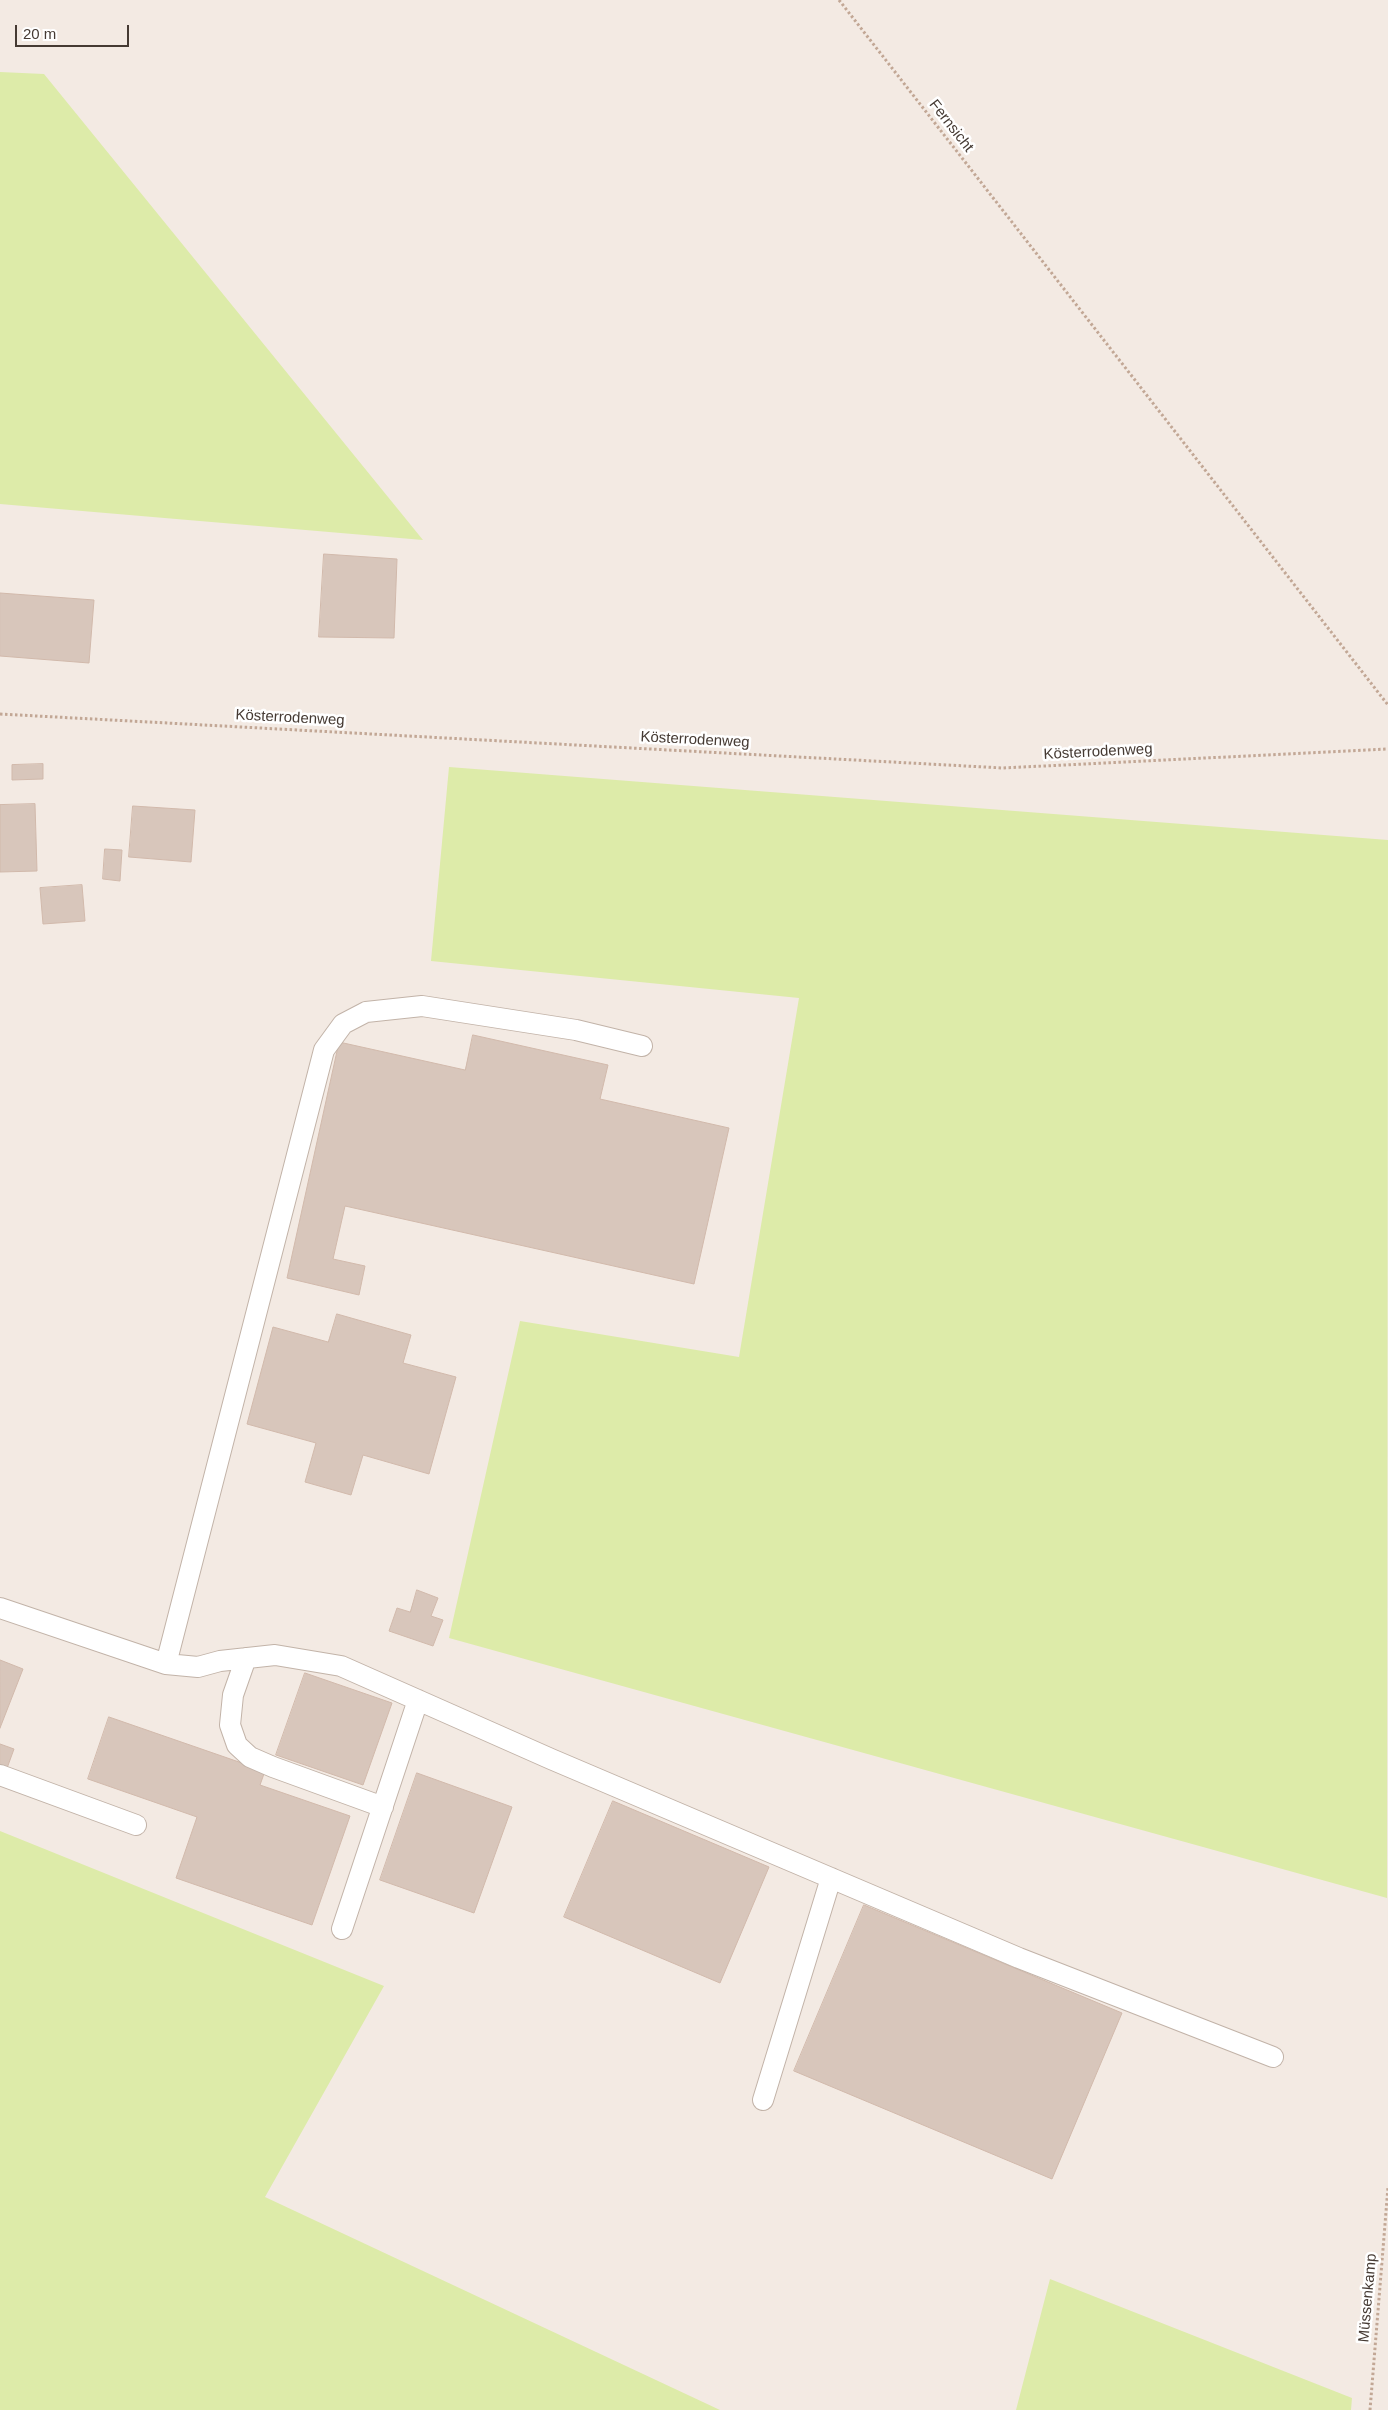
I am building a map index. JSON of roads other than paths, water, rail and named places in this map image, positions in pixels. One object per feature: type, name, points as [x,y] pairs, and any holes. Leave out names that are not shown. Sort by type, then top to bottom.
[{"type":"lane","points":[[166,1664],[324,1050],[343,1024],[366,1012],[422,1006],[576,1030],[642,1046]]},
{"type":"lane","points":[[0,1608],[166,1664],[198,1667],[220,1661],[275,1656],[341,1666],[1019,1958],[1274,2057]]},
{"type":"lane","points":[[246,1658],[233,1695],[230,1725],[237,1745],[250,1757],[273,1767],[383,1807]]},
{"type":"lane","points":[[342,1929],[418,1700]]},
{"type":"lane","points":[[0,1775],[136,1825]]},
{"type":"lane","points":[[763,2100],[831,1878]]}]
